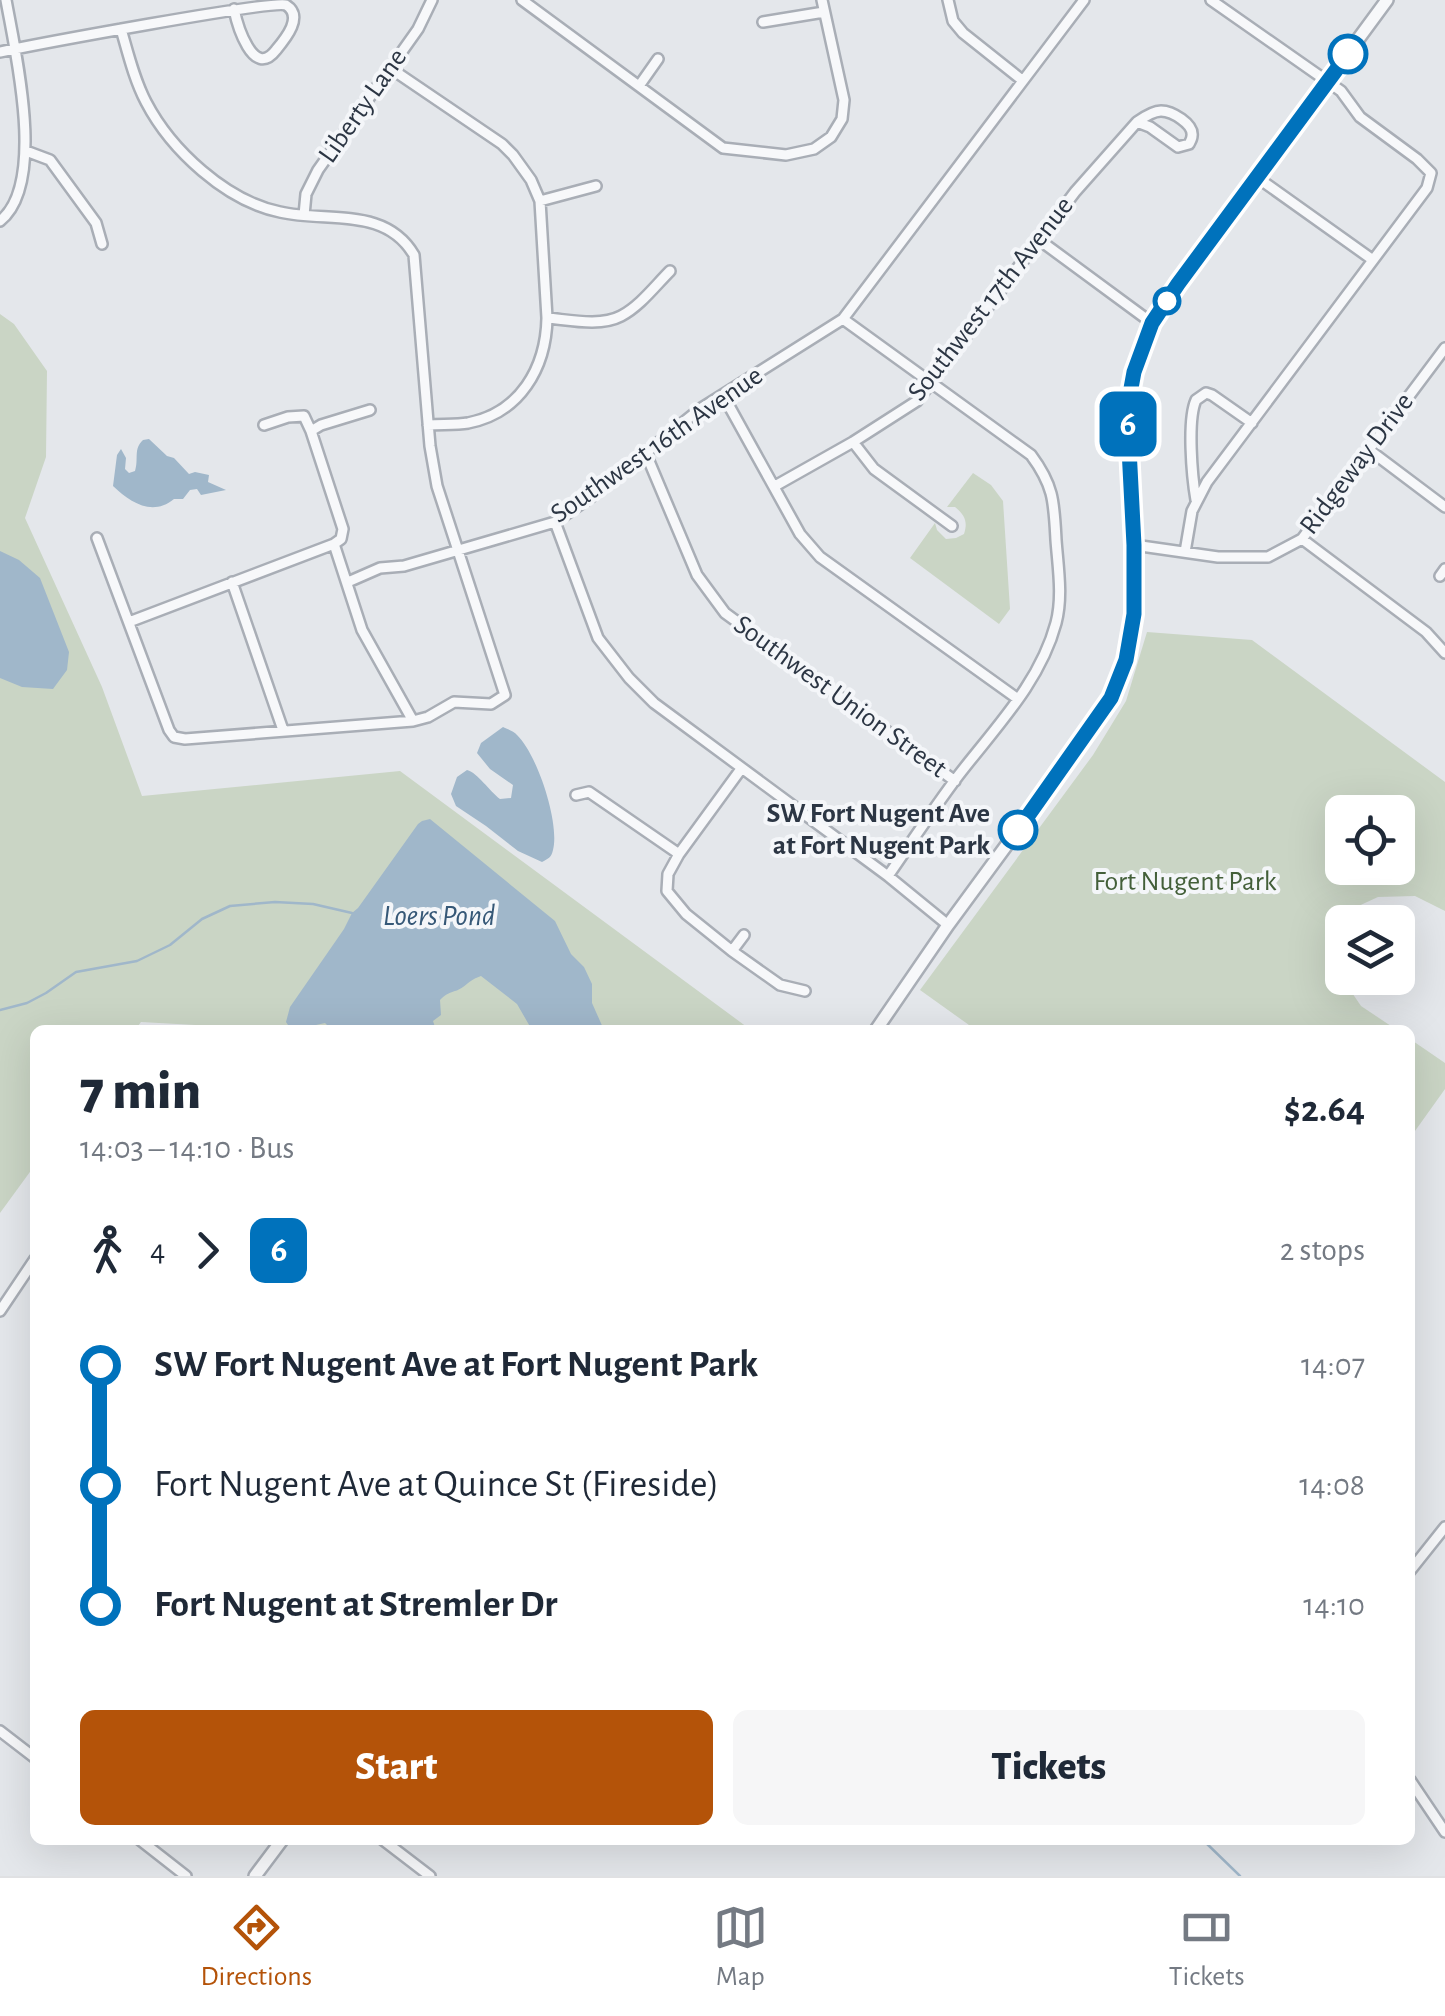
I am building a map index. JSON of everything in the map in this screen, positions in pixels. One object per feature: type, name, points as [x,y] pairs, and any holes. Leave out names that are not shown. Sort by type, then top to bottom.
[{"type":"street","points":[[0,220],[16,202],[26,151],[6,0]]},
{"type":"street","name":"Liberty Lane","points":[[304,215],[306,194],[318,170],[418,29],[432,0]]},
{"type":"street","points":[[522,0],[723,148],[786,155],[814,149],[831,138],[842,119],[844,100],[822,0]]},
{"type":"street","points":[[948,0],[953,22],[963,33],[1022,80]]},
{"type":"street","name":"Southwest 16th Avenue","points":[[348,582],[380,568],[404,566],[555,522],[700,409],[843,319],[1084,0]]},
{"type":"street","points":[[1196,500],[1428,188],[1430,172],[1360,117],[1342,90],[1211,0]]},
{"type":"street","points":[[879,1025],[1111,698],[1126,660],[1134,614],[1127,410],[1134,372],[1152,323],[1387,0]]},
{"type":"street","points":[[0,52],[121,29],[234,9],[281,2],[294,15],[294,23],[277,49],[264,58],[245,43],[234,9]]},
{"type":"street","points":[[763,22],[824,12]]},
{"type":"street","points":[[97,538],[174,737],[413,721],[428,718],[454,702],[491,704],[505,695],[437,486],[414,255],[405,240],[381,224],[264,208],[210,176],[168,134],[147,104],[121,29]]},
{"type":"street","points":[[639,86],[658,59]]},
{"type":"street","points":[[390,68],[502,144],[531,180],[540,202],[547,318],[540,363],[514,402],[497,414],[468,423],[428,425]]},
{"type":"street","points":[[1167,112],[1188,124],[1191,141],[1178,147],[1150,126],[1137,122],[1152,113],[1167,112]]},
{"type":"street","name":"Southwest 17th Avenue","points":[[775,486],[917,400],[1074,192],[1137,122]]},
{"type":"street","points":[[26,151],[50,160],[96,223],[102,244]]},
{"type":"street","points":[[1258,178],[1372,260]]},
{"type":"street","points":[[540,202],[596,186]]},
{"type":"street","points":[[1038,239],[1152,323]]},
{"type":"street","points":[[547,318],[600,322],[620,317],[670,271]]},
{"type":"street","points":[[843,319],[1031,455],[1045,473],[1054,497],[1060,596],[1047,650],[1018,699],[888,876]]},
{"type":"street","name":"Ridgeway Drive","points":[[1134,545],[1268,558],[1302,539],[1445,348]]},
{"type":"street","points":[[1185,552],[1196,500],[1192,412],[1196,400],[1206,393],[1212,395],[1252,423]]},
{"type":"street","points":[[723,394],[800,534],[820,557],[1018,699]]},
{"type":"street","points":[[311,431],[370,410]]},
{"type":"street","points":[[129,622],[341,538],[343,528],[304,416],[264,425]]},
{"type":"street","points":[[853,442],[874,468],[952,526]]},
{"type":"street","points":[[1368,450],[1445,507]]},
{"type":"street","name":"Southwest Union Street","points":[[646,454],[697,575],[725,613],[955,781]]},
{"type":"street","points":[[555,522],[598,638],[629,678],[654,703],[948,924]]},
{"type":"street","points":[[1302,539],[1426,632],[1445,654]]},
{"type":"street","points":[[334,544],[362,630],[413,721]]},
{"type":"street","points":[[232,582],[283,730]]},
{"type":"street","points":[[741,770],[679,854],[668,874],[667,891],[686,914],[732,951],[780,985],[806,991]]},
{"type":"street","points":[[576,794],[590,792],[679,854]]},
{"type":"street","points":[[732,951],[744,935]]},
{"type":"street","points":[[0,1311],[30,1266]]},
{"type":"street","points":[[1415,1565],[1443,1533]]},
{"type":"street","points":[[0,1731],[30,1754]]},
{"type":"street","points":[[1415,1787],[1445,1832]]},
{"type":"street","points":[[146,1845],[186,1876]]},
{"type":"street","points":[[255,1876],[278,1845]]},
{"type":"street","points":[[390,1845],[430,1876]]},
{"type":"green space","points":[[0,314],[14,324],[47,371],[46,457],[25,518],[102,687],[142,796],[400,771],[744,1025],[141,1022],[30,1025],[30,1172],[0,1213]]},
{"type":"green space","points":[[973,473],[991,485],[1003,501],[1010,609],[999,624],[910,558],[935,523],[946,539],[964,534],[963,516],[955,507],[947,507]]},
{"type":"green space","name":"Fort Nugent Park","points":[[1147,632],[1252,640],[1445,782],[1445,911],[1415,896],[1378,897],[1361,905],[1325,905],[1325,995],[1354,995],[1361,1006],[1390,1025],[969,1025],[920,990],[1093,755],[1126,701]]},
{"type":"green space","points":[[1415,1042],[1445,1063],[1445,1089],[1415,1131]]},
{"type":"water","points":[[149,439],[189,474],[209,475],[208,482],[226,490],[201,495],[197,489],[190,490],[183,499],[158,507],[142,505],[127,497],[113,486],[117,455],[121,449],[126,458],[125,469],[129,473],[135,471],[138,447]]},
{"type":"water","points":[[0,551],[19,560],[40,578],[69,652],[67,670],[53,689],[22,687],[0,678]]},
{"type":"water","points":[[503,727],[525,744],[545,790],[554,838],[551,855],[542,862],[518,851],[456,806],[451,794],[457,777],[467,770],[500,799],[511,798],[513,785],[490,769],[477,753],[481,743]]},
{"type":"water","name":"Loers Pond","points":[[430,819],[555,921],[592,984],[592,1003],[602,1025],[529,1025],[517,1004],[481,976],[440,1000],[441,1015],[433,1021],[434,1025],[288,1025],[290,1007],[352,913],[422,821]]},
{"type":"waterway","points":[[0,1010],[27,1003],[76,972],[137,961],[170,945],[202,919],[230,906],[313,904],[352,913]]},
{"type":"waterway","points":[[1208,1845],[1240,1876]]},
{"type":"bus line","name":"6","points":[[1018,830],[1111,698],[1126,660],[1134,614],[1127,410],[1134,372],[1152,323],[1348,54]]},
{"type":"place","name":"SW Fort Nugent Ave at Fort Nugent Park","points":[[1018,830]]}]
